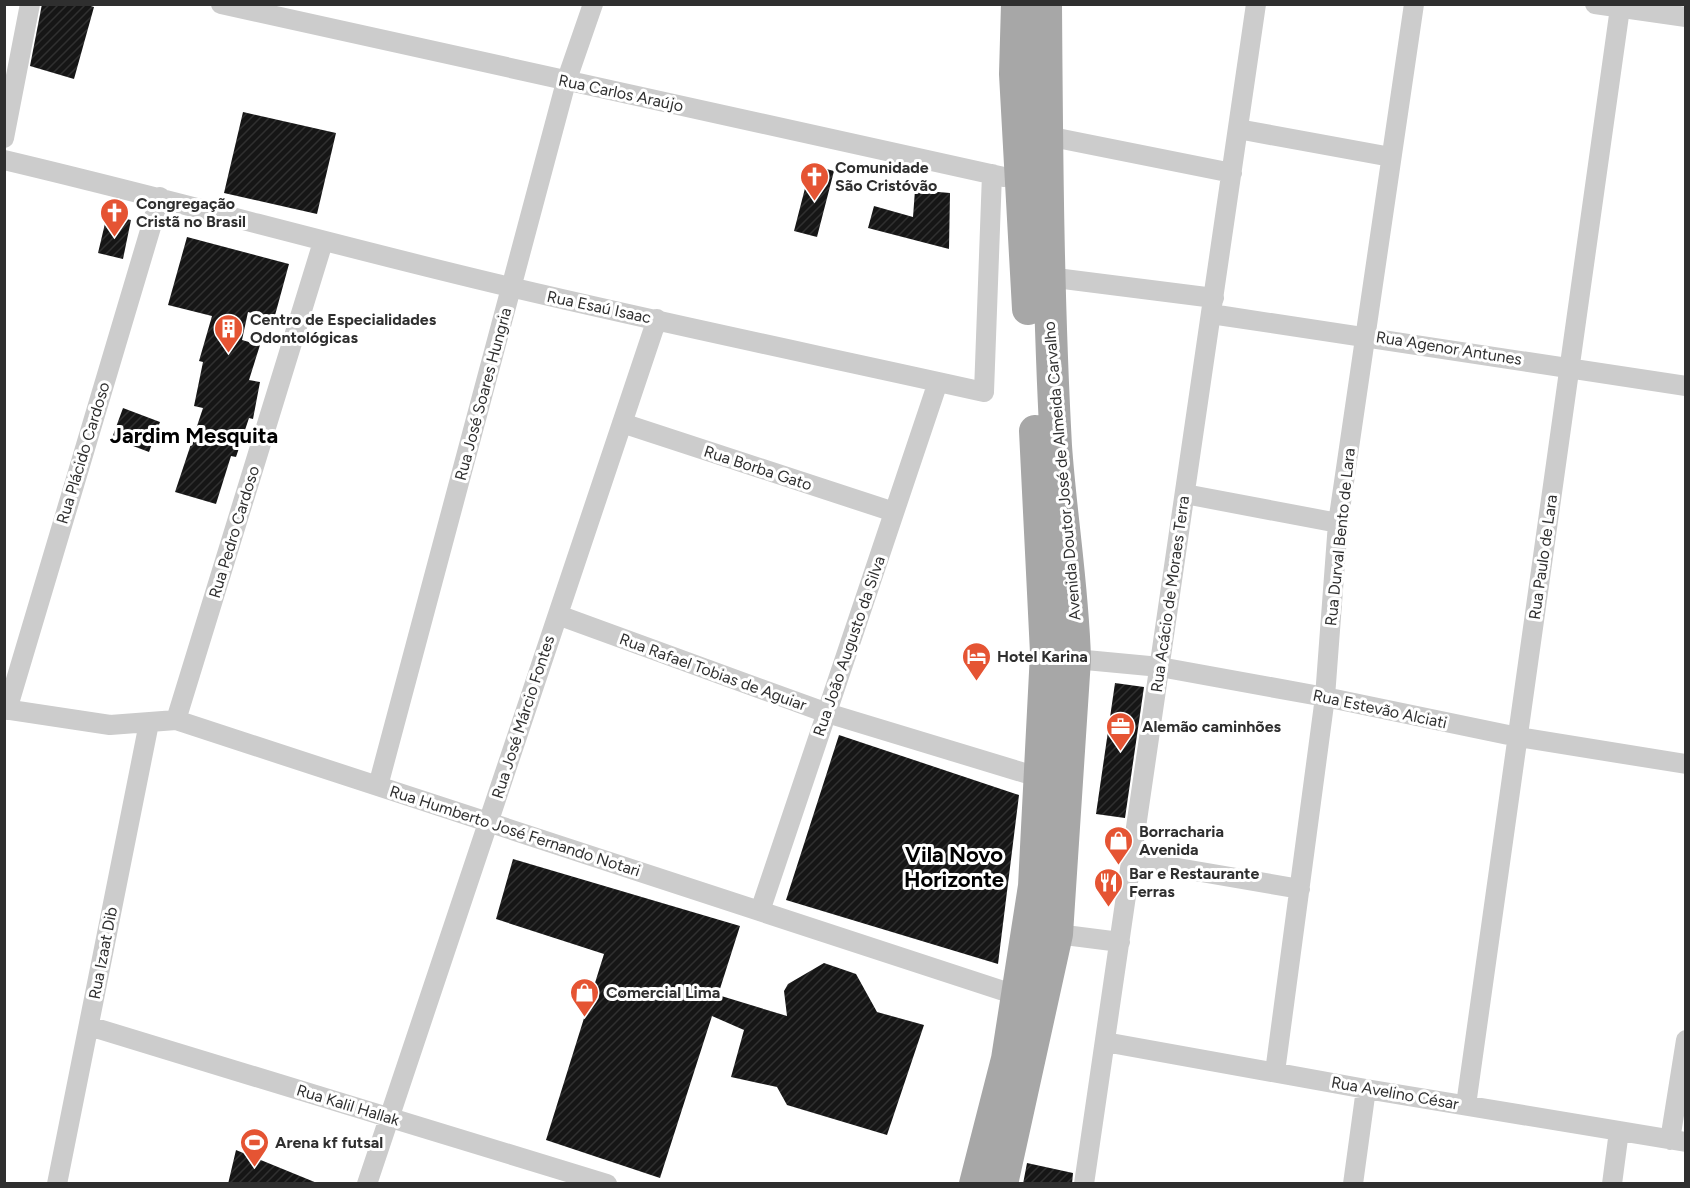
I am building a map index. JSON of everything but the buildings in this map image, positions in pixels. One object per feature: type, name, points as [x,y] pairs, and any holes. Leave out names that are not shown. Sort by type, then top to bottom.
[{"type":"main road","name":"Avenida Doutor José de Almeida Carvalho","points":[[975,1184],[999,1099],[1019,996],[1034,886],[1046,653],[1007,177],[1015,74],[1017,4]]},
{"type":"main road","name":"Avenida Doutor José de Almeida Carvalho","points":[[1002,1184],[1057,934],[1075,659],[1074,618],[1057,449],[1048,277],[1046,4]]},
{"type":"street","points":[[4,138],[30,4]]},
{"type":"street","name":"Rua Carlos Araújo","points":[[221,4],[566,82],[1007,177]]},
{"type":"street","name":"Rua José Soares Hungria","points":[[378,786],[566,82],[593,4]]},
{"type":"street","name":"Rua Acácio de Moraes Terra","points":[[1084,1184],[1257,4]]},
{"type":"street","name":"Rua Durval Bento de Lara","points":[[1275,1072],[1324,697],[1338,523],[1414,4]]},
{"type":"street","points":[[1595,4],[1686,17]]},
{"type":"street","name":"Rua Paulo de Lara","points":[[1466,1106],[1620,8]]},
{"type":"street","points":[[1238,129],[1391,157]]},
{"type":"street","points":[[1047,136],[1232,173]]},
{"type":"street","name":"Rua Esaú Isaac","points":[[4,160],[160,197],[323,242],[511,288],[984,392],[1007,177]]},
{"type":"street","name":"Rua Plácido Cardoso","points":[[6,710],[160,197]]},
{"type":"street","name":"Rua Pedro Cardoso","points":[[176,720],[323,242]]},
{"type":"street","name":"Rua Agenor Antunes","points":[[1048,277],[1365,335],[1686,386]]},
{"type":"street","name":"Rua José Márcio Fontes","points":[[367,1184],[657,320]]},
{"type":"street","name":"Rua João Augusto da Silva","points":[[760,911],[938,382]]},
{"type":"street","name":"Rua Borba Gato","points":[[622,423],[894,512]]},
{"type":"street","points":[[1185,494],[1338,523]]},
{"type":"street","name":"Rua Rafael Tobias de Aguiar","points":[[558,615],[827,713],[1041,778]]},
{"type":"street","name":"Rua Estevão Alciati","points":[[1075,659],[1160,666],[1518,737],[1686,764]]},
{"type":"street","name":"Rua Humberto José Fernando Notari","points":[[6,710],[110,725],[176,720],[1019,996]]},
{"type":"street","name":"Rua Izaat Dib","points":[[57,1184],[149,723]]},
{"type":"street","points":[[1131,860],[1300,889]]},
{"type":"street","points":[[1057,934],[1119,942]]},
{"type":"street","name":"Rua Kalil Hallak","points":[[88,1026],[607,1184]]},
{"type":"street","points":[[1678,1141],[1686,1040]]},
{"type":"street","name":"Rua Avelino César","points":[[1105,1042],[1366,1089],[1678,1141]]},
{"type":"street","points":[[1353,1184],[1366,1089]]},
{"type":"street","points":[[1612,1184],[1619,1131]]},
{"type":"place","name":"Comunidade São Cristóvão","points":[[814,202]]},
{"type":"place","name":"Congregação Cristã no Brasil","points":[[115,238]]},
{"type":"place","name":"Centro de Especialidades Odontológicas","points":[[229,354]]},
{"type":"place","name":"Hotel Karina","points":[[976,682]]},
{"type":"place","name":"Alemão caminhões","points":[[1121,752]]},
{"type":"place","name":"Borracharia Avenida","points":[[1118,866]]},
{"type":"place","name":"Bar e Restaurante Ferras","points":[[1108,908]]},
{"type":"place","name":"Comercial Lima","points":[[585,1018]]},
{"type":"place","name":"Arena kf futsal","points":[[254,1168]]},
{"type":"district","name":"Jardim Mesquita","points":[[194,435]]},
{"type":"district","name":"Vila Novo Horizonte","points":[[954,866]]}]
